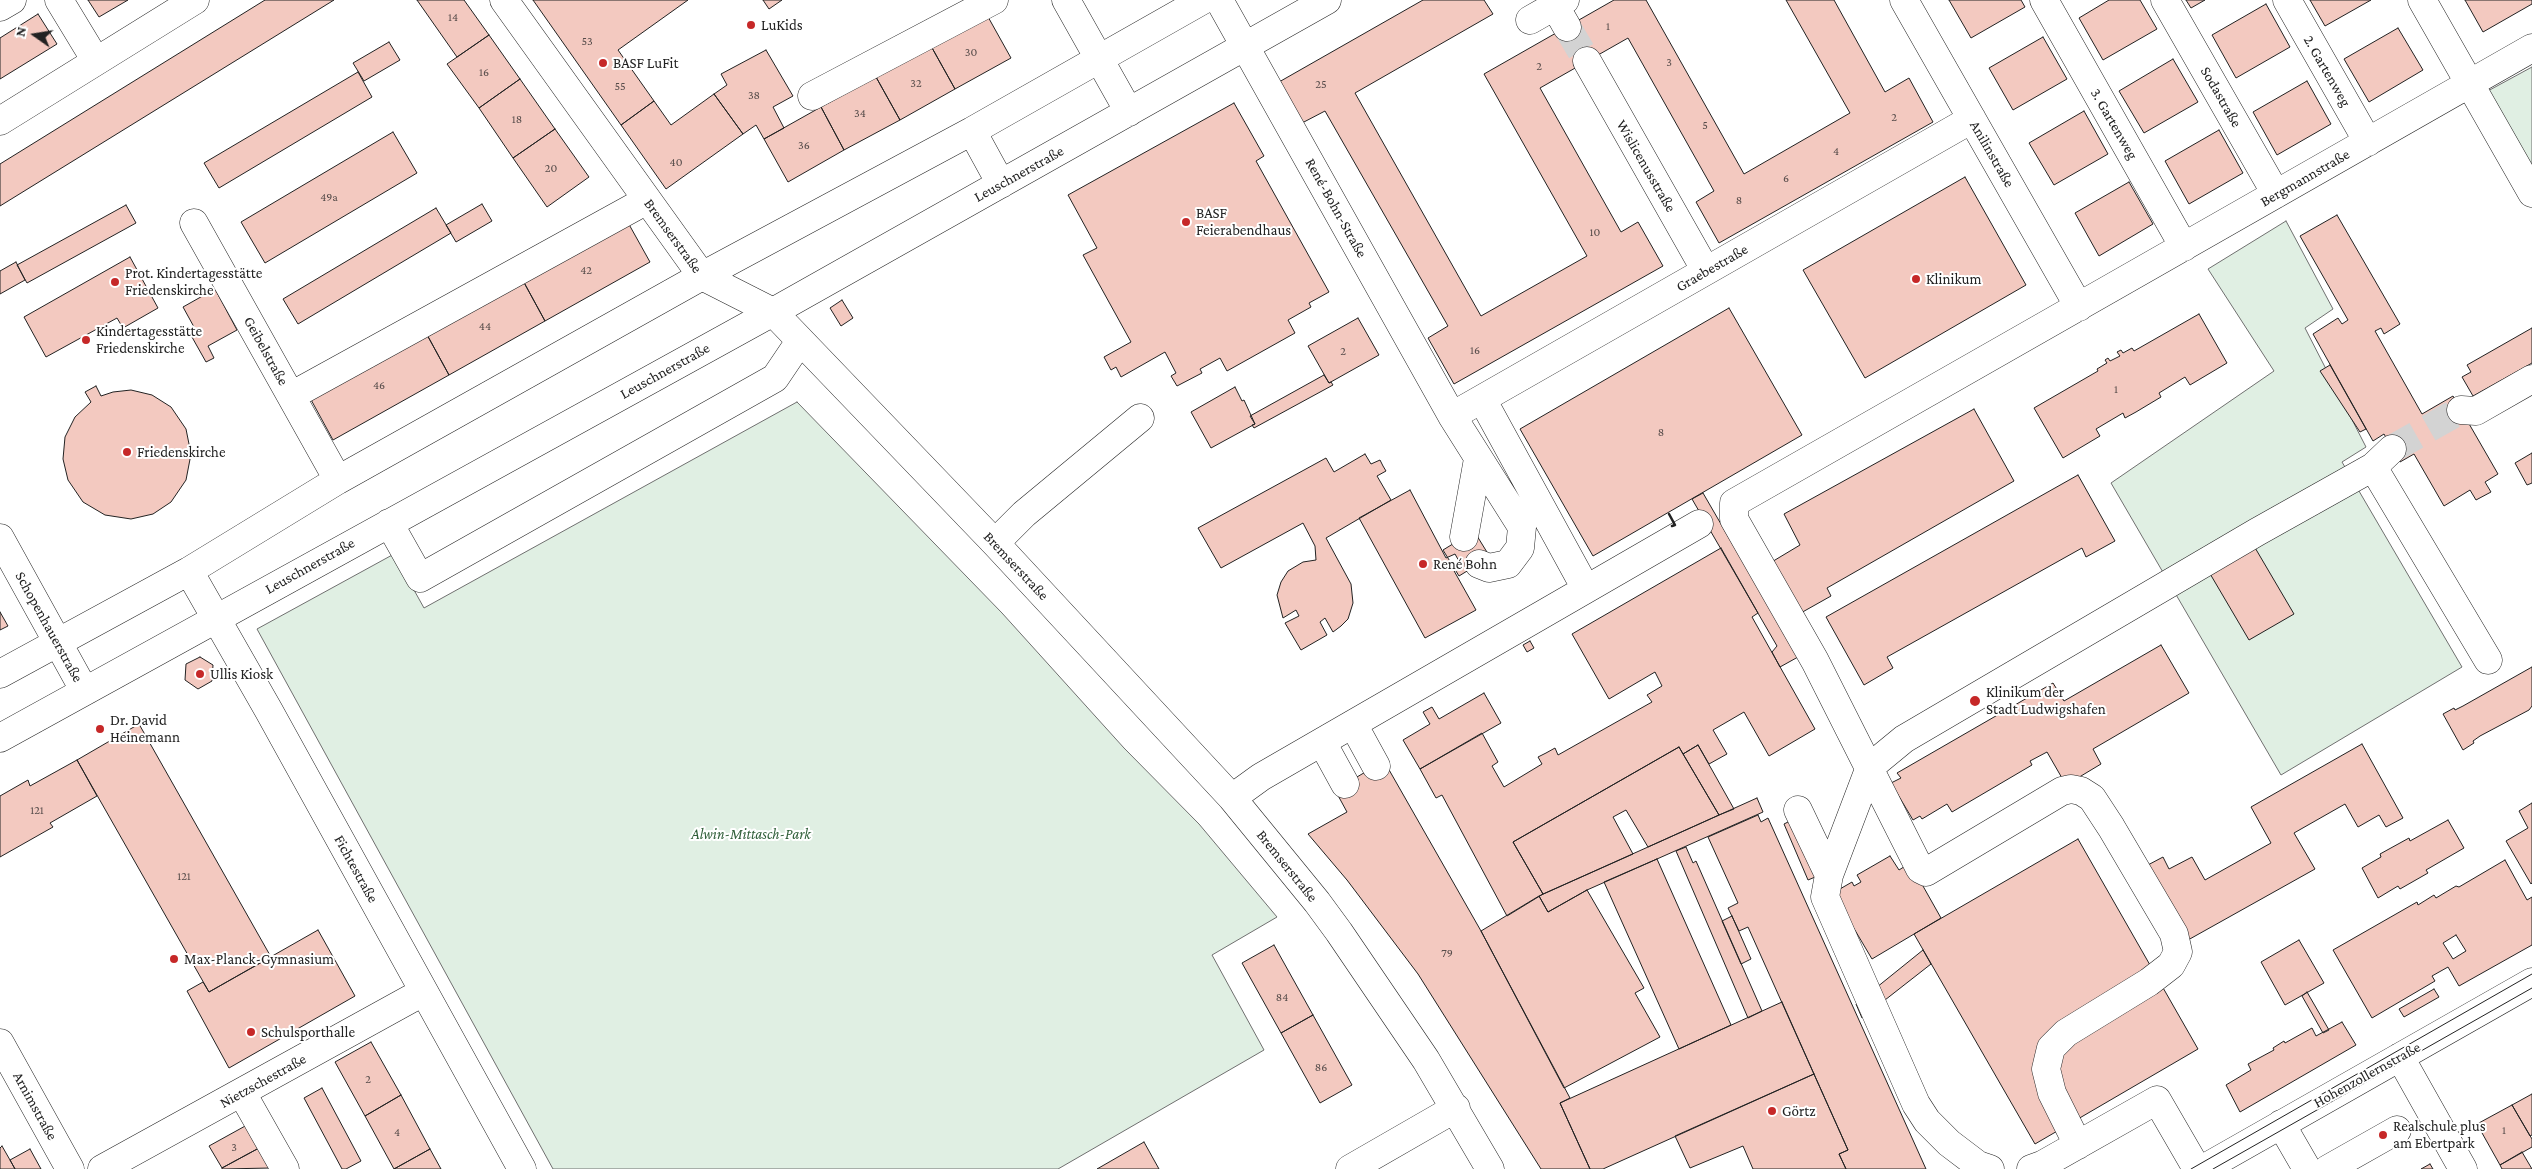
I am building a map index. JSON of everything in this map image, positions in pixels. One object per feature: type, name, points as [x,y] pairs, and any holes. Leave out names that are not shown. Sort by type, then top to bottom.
[{"type":"street","points":[[0,7],[12,0]]},
{"type":"street","points":[[59,0],[96,61]]},
{"type":"street","points":[[0,121],[194,0]]},
{"type":"street","name":"Bremserstraße","points":[[504,0],[702,276],[773,312],[995,543],[1232,798],[1318,902],[1456,1108],[1490,1169]]},
{"type":"street","points":[[812,96],[994,0]]},
{"type":"street","points":[[1066,0],[1129,112]]},
{"type":"street","points":[[0,674],[189,571],[338,480],[702,276],[972,131],[1203,0]]},
{"type":"street","name":"René-Bohn-Straße","points":[[1219,0],[1452,416],[1522,527],[1520,548],[1508,564],[1489,568],[1479,564]]},
{"type":"street","name":"Leuschnerstraße","points":[[0,738],[773,312],[1327,0]]},
{"type":"street","name":"Anilinstraße","points":[[1904,0],[2079,307]]},
{"type":"street","name":"3. Gartenweg","points":[[2044,0],[2184,247]]},
{"type":"street","name":"Sodastraße","points":[[2166,0],[2276,194]]},
{"type":"street","name":"2. Gartenweg","points":[[2287,0],[2368,142]]},
{"type":"street","points":[[2422,0],[2532,193]]},
{"type":"street","points":[[1530,20],[1562,11]]},
{"type":"street","name":"Bergmannstraße","points":[[1870,767],[1815,661],[1734,519],[1734,503],[2532,48]]},
{"type":"street","name":"Wislicenusstraße","points":[[1587,61],[1706,271]]},
{"type":"street","name":"Graebestraße","points":[[1452,416],[1972,119]]},
{"type":"street","points":[[972,131],[1001,184]]},
{"type":"street","points":[[291,396],[647,200]]},
{"type":"street","name":"Geibelstraße","points":[[194,223],[338,480]]},
{"type":"street","points":[[389,523],[420,578],[775,378],[800,341]]},
{"type":"street","points":[[2461,410],[2476,411],[2532,380]]},
{"type":"street","points":[[1482,399],[1586,589]]},
{"type":"street","points":[[995,543],[1024,514],[1140,418]]},
{"type":"street","points":[[1990,1169],[1978,1165],[1949,1144],[1927,1122],[1916,1104],[1825,897],[1829,875],[1870,767],[1904,739],[2249,536],[2373,468],[2392,449]]},
{"type":"street","points":[[1464,537],[1478,459]]},
{"type":"street","points":[[2373,468],[2488,660]]},
{"type":"street","points":[[1232,798],[1261,777],[1699,524]]},
{"type":"street","name":"Schopenhauerstraße","points":[[0,538],[84,690]]},
{"type":"street","name":"Fichtestraße","points":[[189,571],[269,711],[522,1169]]},
{"type":"street","points":[[1353,724],[1376,766]]},
{"type":"street","points":[[1322,742],[1345,784]]},
{"type":"street","points":[[1870,767],[1920,869],[1926,872],[2062,792],[2071,789],[2081,791],[2092,798],[2111,827],[2174,934],[2178,952],[2171,965],[2149,982],[2066,1033],[2052,1048],[2046,1069],[2052,1093],[2078,1145]]},
{"type":"street","points":[[1798,810],[1829,875]]},
{"type":"street","name":"Hohenzollernstraße","points":[[2203,1169],[2532,982]]},
{"type":"street","name":"Nietzschestraße","points":[[102,1169],[137,1161],[242,1093],[423,992]]},
{"type":"street","name":"Arnimstraße","points":[[0,1043],[70,1169]]},
{"type":"street","points":[[2400,1057],[2463,1169]]},
{"type":"street","points":[[242,1093],[285,1169]]},
{"type":"street","points":[[2037,1168],[2157,1100],[2197,1169]]},
{"type":"street","points":[[1350,1169],[1456,1108]]},
{"type":"street","points":[[2281,1124],[2307,1169]]},
{"type":"street","points":[[2328,1169],[2397,1130]]},
{"type":"green space","points":[[2532,67],[2532,171],[2486,92]]},
{"type":"green space","points":[[2286,221],[2333,309],[2305,328],[2366,447],[2342,462],[2462,667],[2281,775],[2111,483],[2274,371],[2208,269]]},
{"type":"green space","name":"Alwin-Mittasch-Park","points":[[797,402],[1002,613],[1124,748],[1199,824],[1277,917],[1212,955],[1264,1050],[1058,1169],[553,1169],[257,629],[394,554],[424,608]]},
{"type":"building","points":[[88,0],[128,0],[99,17]]},
{"type":"building","points":[[265,0],[334,0],[0,206],[0,164]]},
{"type":"building","points":[[417,0],[464,0],[489,35],[457,57]]},
{"type":"building","points":[[533,0],[688,0],[618,50],[654,101],[621,125]]},
{"type":"building","points":[[763,0],[782,0],[769,9]]},
{"type":"building","points":[[1423,0],[1484,0],[1493,14],[1355,93],[1481,316],[1587,256],[1484,74],[1614,0],[1646,0],[1744,174],[1850,113],[1786,0],[1834,0],[1885,92],[1909,78],[1933,122],[1719,243],[1696,202],[1714,191],[1628,38],[1540,88],[1621,232],[1638,222],[1663,266],[1454,384],[1428,338],[1448,326],[1325,111],[1302,123],[1279,82]]},
{"type":"building","points":[[1949,0],[2021,0],[2025,7],[1971,38]]},
{"type":"building","points":[[2109,0],[2140,0],[2157,29],[2103,60],[2079,18]]},
{"type":"building","points":[[2186,0],[2205,0],[2191,8]]},
{"type":"building","points":[[2310,0],[2371,0],[2325,26]]},
{"type":"building","points":[[2465,0],[2532,0],[2532,4],[2483,32]]},
{"type":"building","points":[[2266,4],[2290,47],[2236,78],[2212,35]]},
{"type":"building","points":[[38,14],[57,44],[0,79],[0,38]]},
{"type":"building","points":[[987,15],[1011,58],[955,89],[931,46]]},
{"type":"building","points":[[2398,28],[2423,70],[2369,102],[2344,59]]},
{"type":"building","points":[[489,35],[520,79],[479,108],[447,64]]},
{"type":"building","points":[[2043,37],[2067,79],[2013,110],[1989,68]]},
{"type":"building","points":[[389,42],[400,60],[364,81],[353,63]]},
{"type":"building","points":[[931,46],[955,89],[900,120],[876,77]]},
{"type":"building","points":[[766,50],[793,96],[773,107],[784,128],[764,139],[756,125],[743,134],[714,94],[727,85],[721,74]]},
{"type":"building","points":[[2173,59],[2198,102],[2144,133],[2119,91]]},
{"type":"building","points":[[358,72],[372,97],[219,188],[204,163]]},
{"type":"building","points":[[876,77],[900,120],[844,150],[821,107]]},
{"type":"building","points":[[520,79],[555,129],[513,158],[479,108]]},
{"type":"building","points":[[2307,81],[2331,124],[2277,155],[2253,112]]},
{"type":"building","points":[[714,94],[743,134],[666,189],[621,125],[654,101],[671,125]]},
{"type":"building","name":"BASF Feierabendhaus","points":[[1234,103],[1264,156],[1256,161],[1329,292],[1309,303],[1311,307],[1288,320],[1295,333],[1227,371],[1220,358],[1200,369],[1202,373],[1177,386],[1171,376],[1176,373],[1165,352],[1121,377],[1116,367],[1111,370],[1104,357],[1131,342],[1083,255],[1097,248],[1068,195]]},
{"type":"building","points":[[821,107],[844,150],[788,182],[764,139]]},
{"type":"building","points":[[2084,111],[2108,154],[2054,185],[2029,143]]},
{"type":"building","points":[[555,129],[589,177],[547,207],[513,158]]},
{"type":"building","points":[[2219,130],[2243,173],[2189,204],[2165,161]]},
{"type":"building","points":[[393,132],[417,173],[265,263],[241,222]]},
{"type":"building","name":"Klinikum","points":[[1965,177],[2026,285],[1865,378],[1803,270]]},
{"type":"building","points":[[2129,182],[2153,224],[2099,256],[2075,213]]},
{"type":"building","points":[[482,204],[492,221],[456,242],[446,225]]},
{"type":"building","points":[[126,205],[136,223],[27,283],[17,265]]},
{"type":"building","points":[[436,208],[451,233],[298,324],[283,299]]},
{"type":"building","points":[[2337,215],[2400,324],[2384,334],[2381,328],[2375,331],[2422,414],[2453,396],[2498,474],[2485,482],[2491,492],[2476,500],[2470,490],[2444,506],[2414,454],[2400,462],[2384,434],[2373,441],[2313,334],[2338,318],[2342,324],[2348,320],[2300,236]]},
{"type":"building","points":[[626,219],[650,262],[545,321],[521,277]]},
{"type":"building","name":"Prot. Kindertagesstätte Friedenskirche","points":[[130,257],[158,308],[123,328],[117,318],[46,357],[24,317]]},
{"type":"building","points":[[16,262],[25,280],[0,294],[0,271]]},
{"type":"building","points":[[521,277],[545,321],[449,375],[425,331]]},
{"type":"building","points":[[215,289],[237,330],[208,346],[214,358],[206,362],[188,330],[194,327],[183,307]]},
{"type":"building","points":[[842,300],[853,318],[841,326],[830,308]]},
{"type":"building","points":[[1729,308],[1802,435],[1593,556],[1520,429]]},
{"type":"building","points":[[2199,314],[2227,363],[2190,385],[2185,377],[2159,393],[2161,397],[2136,412],[2125,418],[2123,413],[2096,429],[2100,436],[2063,458],[2034,408],[2098,371],[2097,369],[2107,363],[2105,360],[2108,358],[2110,361],[2120,356],[2117,352],[2121,350],[2123,353],[2132,348],[2134,351]]},
{"type":"building","points":[[1358,318],[1379,355],[1329,383],[1308,346]]},
{"type":"building","points":[[2532,328],[2532,363],[2473,396],[2462,377],[2471,372],[2467,365]]},
{"type":"building","points":[[425,331],[449,375],[333,440],[309,396]]},
{"type":"building","points":[[2330,365],[2366,429],[2360,432],[2320,371]]},
{"type":"building","points":[[1324,375],[1329,383],[1331,382],[1333,385],[1254,428],[1252,425],[1255,424],[1250,416]]},
{"type":"building","name":"Friedenskirche","points":[[96,386],[101,396],[113,392],[131,390],[152,395],[171,407],[186,429],[191,454],[186,480],[171,502],[153,514],[131,519],[105,515],[83,502],[68,480],[63,459],[65,437],[75,417],[91,402],[85,392]]},
{"type":"building","points":[[1235,387],[1242,401],[1244,400],[1255,424],[1211,448],[1191,412]]},
{"type":"building","points":[[1974,409],[2014,481],[1827,588],[1831,596],[1799,614],[1770,563],[1800,545],[1784,514]]},
{"type":"building","points":[[2532,453],[2532,483],[2527,485],[2515,463]]},
{"type":"building","points":[[1365,454],[1371,464],[1380,460],[1386,471],[1377,476],[1391,500],[1326,538],[1351,584],[1353,603],[1348,619],[1341,626],[1333,632],[1325,618],[1320,622],[1327,635],[1301,650],[1285,623],[1299,616],[1296,610],[1283,618],[1277,595],[1281,582],[1288,571],[1303,562],[1316,560],[1315,546],[1303,523],[1221,568],[1198,528],[1326,458],[1334,472]]},
{"type":"building","points":[[2078,475],[2115,541],[2086,557],[2082,548],[1887,657],[1893,668],[1864,685],[1826,617]]},
{"type":"building","name":"René Bohn","points":[[1410,490],[1446,558],[1455,554],[1460,563],[1453,569],[1476,610],[1425,638],[1359,518]]},
{"type":"building","points":[[1703,493],[1798,657],[1780,667],[1772,652],[1777,646],[1692,499]]},
{"type":"building","points":[[1474,531],[1490,557],[1459,576],[1443,550]]},
{"type":"building","points":[[2254,546],[2294,614],[2249,640],[2209,572]]},
{"type":"building","points":[[1721,548],[1758,613],[1752,617],[1815,729],[1769,756],[1744,712],[1713,730],[1727,754],[1709,764],[1698,745],[1683,754],[1679,747],[1513,842],[1543,894],[1507,916],[1442,795],[1436,798],[1420,769],[1482,733],[1498,762],[1492,766],[1504,787],[1542,764],[1538,757],[1555,748],[1558,755],[1652,702],[1647,695],[1662,686],[1655,672],[1609,699],[1572,634]]},
{"type":"building","points":[[0,612],[8,626],[0,630]]},
{"type":"building","points":[[1530,641],[1534,648],[1527,652],[1523,645]]},
{"type":"building","points":[[2161,645],[2189,693],[2093,749],[2101,764],[2066,785],[2047,752],[2030,761],[2032,765],[1952,812],[1947,804],[1922,819],[1920,816],[1913,820],[1891,783],[1901,778],[1897,773],[2053,683],[2064,701]]},
{"type":"building","points":[[200,657],[213,665],[212,681],[198,689],[185,680],[186,664]]},
{"type":"building","points":[[2532,667],[2532,706],[2529,710],[2480,736],[2473,741],[2474,743],[2463,750],[2443,714],[2463,706]]},
{"type":"building","points":[[1484,693],[1501,723],[1420,769],[1403,740],[1430,724],[1423,712],[1432,707],[1439,719]]},
{"type":"building","name":"Max-Planck-Gymnasium","points":[[139,724],[271,957],[209,992],[77,760]]},
{"type":"building","points":[[2362,744],[2403,818],[2386,827],[2379,815],[2358,827],[2345,804],[2294,833],[2315,869],[2188,940],[2146,866],[2163,857],[2169,869],[2192,857],[2205,880],[2271,843],[2251,807]]},
{"type":"building","points":[[1698,745],[1734,809],[1719,815],[1683,754]]},
{"type":"building","points":[[1679,747],[1719,815],[1648,847],[1626,810],[1613,817],[1633,854],[1543,894],[1513,842]]},
{"type":"building","points":[[77,760],[97,796],[50,823],[53,827],[0,857],[0,796],[28,780],[30,786]]},
{"type":"building","points":[[1384,761],[1481,931],[1570,1098],[1560,1103],[1590,1169],[1541,1169],[1418,974],[1347,880],[1308,834],[1347,812],[1335,790]]},
{"type":"building","points":[[1757,798],[1763,812],[1587,890],[1548,912],[1539,896]]},
{"type":"building","points":[[2532,803],[2531,884],[2506,841],[2528,828],[2519,811]]},
{"type":"building","points":[[1758,815],[1761,822],[1768,818],[1926,1169],[1846,1169],[1839,1154],[1848,1150],[1748,927],[1739,931],[1728,908],[1738,903],[1708,837]]},
{"type":"building","points":[[1796,818],[1820,875],[1808,880],[1784,824]]},
{"type":"building","points":[[2448,820],[2464,848],[2426,870],[2428,873],[2400,889],[2398,886],[2378,898],[2362,868],[2381,857],[2380,854],[2409,838],[2410,841]]},
{"type":"building","points":[[2078,839],[2198,1049],[2035,1144],[1914,934]]},
{"type":"building","points":[[1686,847],[1693,863],[1696,861],[1762,1011],[1748,1018],[1676,851]]},
{"type":"building","points":[[1890,856],[1899,870],[1910,863],[1941,918],[1872,959],[1833,893],[1852,882],[1854,886],[1861,882],[1857,875]]},
{"type":"building","points":[[1657,859],[1731,1025],[1679,1049],[1604,882]]},
{"type":"building","points":[[2505,860],[2527,900],[2532,897],[2532,945],[2459,986],[2448,967],[2432,976],[2435,981],[2372,1018],[2333,950],[2417,902],[2418,905],[2434,895],[2436,898],[2456,886],[2459,887]],"holes":[[[2456,935],[2466,951],[2453,959],[2443,943]]]},
{"type":"building","points":[[1587,890],[1644,988],[1635,993],[1660,1037],[1564,1088],[1481,931],[1539,896],[1548,912]]},
{"type":"building","points":[[1732,916],[1751,959],[1741,964],[1722,921]]},
{"type":"building","name":"Schulsporthalle","points":[[318,930],[355,996],[229,1068],[187,991],[203,982],[209,992]]},
{"type":"building","points":[[2299,940],[2324,983],[2285,1005],[2261,962]]},
{"type":"building","points":[[1274,945],[1313,1015],[1281,1033],[1242,963]]},
{"type":"building","points":[[1923,950],[1931,964],[1862,1018],[1856,1004]]},
{"type":"building","points":[[2434,989],[2439,997],[2404,1017],[2399,1009]]},
{"type":"building","points":[[2307,992],[2329,1030],[2323,1033],[2302,996]]},
{"type":"building","points":[[1782,1002],[1814,1074],[1603,1169],[1590,1169],[1560,1103]]},
{"type":"building","points":[[1313,1015],[1352,1085],[1320,1103],[1281,1033]]},
{"type":"building","points":[[2342,1022],[2356,1045],[2240,1112],[2226,1085],[2251,1070],[2248,1064],[2274,1050],[2273,1048],[2284,1041],[2285,1043],[2312,1028],[2316,1036]]},
{"type":"building","points":[[371,1042],[401,1095],[365,1116],[335,1062]]},
{"type":"building","points":[[1814,1074],[1848,1150],[1839,1154],[1846,1169],[1753,1169],[1743,1146],[1690,1168],[1675,1136]]},
{"type":"building","points":[[322,1088],[361,1161],[346,1169],[342,1169],[304,1098]]},
{"type":"building","points":[[2532,1094],[2532,1135],[2530,1136],[2512,1105]]},
{"type":"building","points":[[401,1095],[430,1149],[394,1169],[365,1116]]},
{"type":"building","points":[[2512,1105],[2532,1139],[2532,1147],[2500,1165],[2477,1124]]},
{"type":"building","points":[[247,1125],[259,1148],[222,1168],[209,1146]]},
{"type":"building","points":[[1144,1142],[1159,1169],[1097,1169]]},
{"type":"building","points":[[2,1146],[15,1169],[0,1169],[0,1148]]},
{"type":"building","points":[[259,1148],[271,1168],[222,1169],[222,1168]]},
{"type":"building","points":[[30,1149],[41,1169],[15,1169],[10,1160]]},
{"type":"building","points":[[430,1149],[441,1169],[394,1169]]},
{"type":"building","points":[[2522,1152],[2532,1169],[2502,1169],[2500,1165]]},
{"type":"building","points":[[2430,1164],[2433,1169],[2421,1169]]},
{"type":"tunnel","points":[[1567,27],[1587,61]]},
{"type":"tunnel","points":[[2392,449],[2461,410]]},
{"type":"tram line","points":[[2191,1169],[2532,974]]},
{"type":"tram line","points":[[2213,1169],[2532,988]]},
{"type":"wall","points":[[1669,514],[1675,525],[1672,526]]},
{"type":"place","name":"LuKids","points":[[751,25]]},
{"type":"place","name":"BASF LuFit","points":[[603,63]]},
{"type":"place","name":"BASF Feierabendhaus","points":[[1186,222]]},
{"type":"place","name":"Klinikum","points":[[1916,279]]},
{"type":"place","name":"Prot. Kindertagesstätte Friedenskirche","points":[[115,282]]},
{"type":"place","name":"Kindertagesstätte Friedenskirche","points":[[86,340]]},
{"type":"place","name":"Friedenskirche","points":[[127,452]]},
{"type":"place","name":"René Bohn","points":[[1423,564]]},
{"type":"place","name":"Ullis Kiosk","points":[[200,674]]},
{"type":"place","name":"Klinikum der Stadt Ludwigshafen","points":[[1975,701]]},
{"type":"place","name":"Dr. David Heinemann","points":[[100,729]]},
{"type":"place","name":"Max-Planck-Gymnasium","points":[[174,959]]},
{"type":"place","name":"Schulsporthalle","points":[[251,1032]]},
{"type":"place","name":"Görtz","points":[[1772,1111]]},
{"type":"place","name":"Realschule plus am Ebertpark","points":[[2383,1135]]}]
